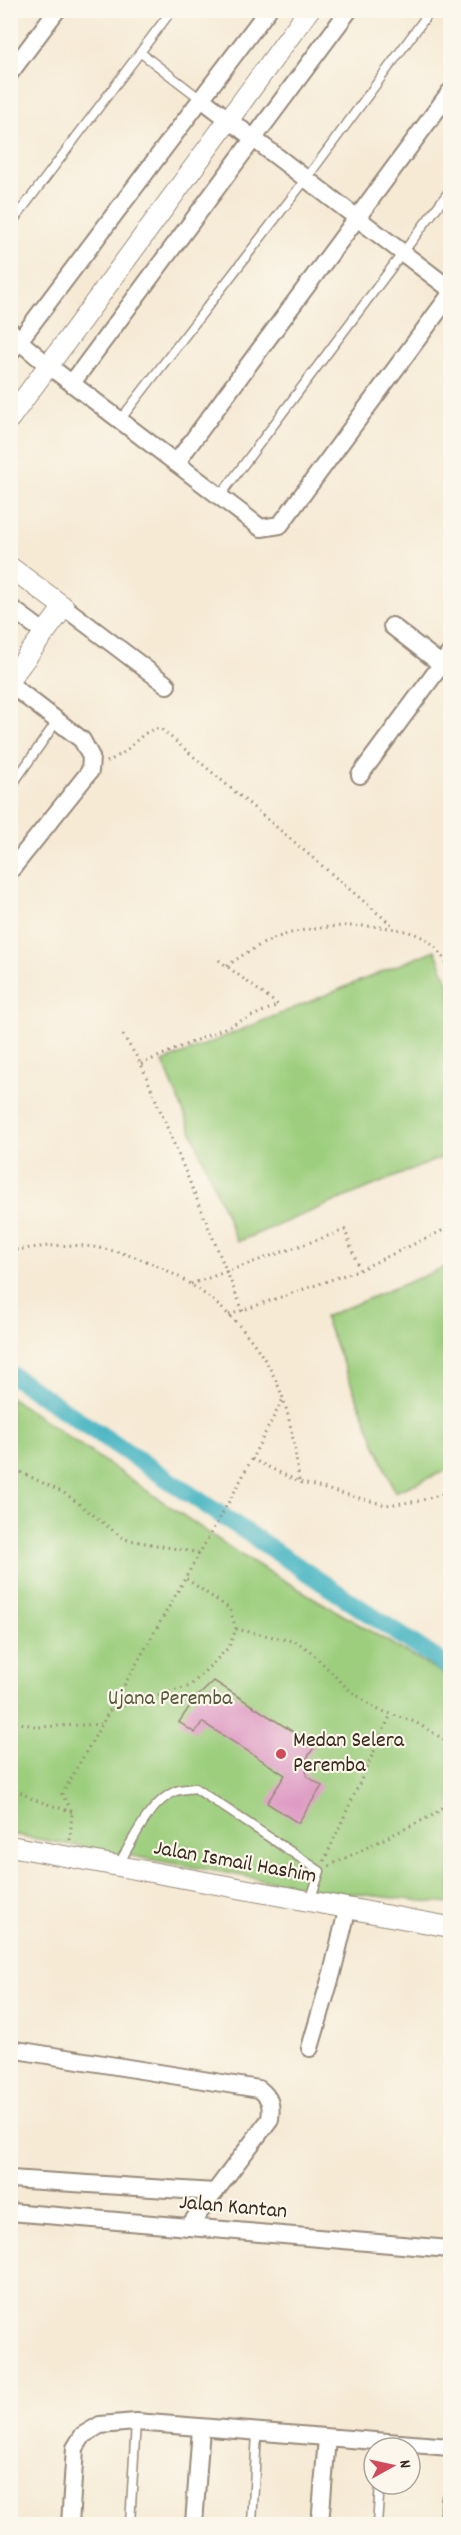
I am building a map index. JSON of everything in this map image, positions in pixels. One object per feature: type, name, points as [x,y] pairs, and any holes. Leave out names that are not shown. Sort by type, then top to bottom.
[{"type":"street","points":[[10,73],[57,10]]},
{"type":"street","points":[[268,10],[202,100],[13,342],[72,383],[261,528],[279,525],[450,295]]},
{"type":"street","points":[[10,418],[309,10]]},
{"type":"street","points":[[72,383],[349,10]]},
{"type":"street","points":[[176,463],[450,92]]},
{"type":"street","points":[[202,100],[450,290]]},
{"type":"street","points":[[10,567],[167,685]]},
{"type":"street","points":[[10,607],[45,633]]},
{"type":"street","points":[[10,679],[64,608]]},
{"type":"street","points":[[360,775],[446,659],[392,626]]},
{"type":"street","points":[[10,684],[82,740],[91,757],[90,771],[10,871]]},
{"type":"street","name":"Jalan Ismail Hashim","points":[[10,1846],[450,1927]]},
{"type":"street","points":[[310,2048],[348,1907]]},
{"type":"street","points":[[10,2049],[259,2089],[266,2094],[270,2102],[270,2119],[189,2226]]},
{"type":"street","points":[[10,2179],[215,2192]]},
{"type":"street","name":"Jalan Kantan","points":[[10,2212],[450,2249]]},
{"type":"street","points":[[70,2524],[75,2448],[83,2435],[100,2425],[136,2422],[362,2442]]},
{"type":"street","points":[[194,2524],[201,2428]]},
{"type":"street","points":[[320,2524],[327,2438]]},
{"type":"street","points":[[422,2446],[450,2447]]},
{"type":"street","points":[[449,2524],[450,2500]]},
{"type":"lane","points":[[10,225],[172,10]]},
{"type":"lane","points":[[120,420],[306,179],[431,10]]},
{"type":"lane","points":[[141,53],[202,100]]},
{"type":"lane","points":[[220,496],[450,190]]},
{"type":"lane","points":[[10,788],[57,721]]},
{"type":"lane","points":[[118,1866],[153,1809],[164,1798],[177,1791],[195,1788],[320,1871],[310,1901]]},
{"type":"lane","points":[[130,2524],[136,2422]]},
{"type":"lane","points":[[252,2524],[257,2432]]},
{"type":"lane","points":[[377,2524],[379,2496]]},
{"type":"path","points":[[91,757],[107,762],[124,752],[151,729],[160,728],[394,927]]},
{"type":"path","points":[[227,966],[250,949],[284,935],[328,927],[394,927],[431,942],[450,969]]},
{"type":"path","points":[[141,1064],[278,1005],[216,958]]},
{"type":"path","points":[[123,1035],[141,1064],[243,1311]]},
{"type":"path","points":[[229,1316],[359,1270],[450,1227]]},
{"type":"path","points":[[191,1284],[345,1230],[359,1270]]},
{"type":"path","points":[[10,1251],[46,1246],[84,1246],[122,1253],[157,1266],[191,1284],[229,1316],[251,1341],[269,1369],[283,1399],[294,1440],[299,1482]]},
{"type":"path","points":[[70,1856],[72,1812],[62,1794],[235,1491],[283,1399]]},
{"type":"path","points":[[252,1459],[299,1482],[386,1504],[419,1501],[450,1492]]},
{"type":"path","points":[[10,1467],[66,1494],[124,1539],[199,1553]]},
{"type":"path","points":[[110,1710],[190,1686],[229,1647],[236,1629],[230,1609],[185,1578]]},
{"type":"path","points":[[236,1629],[297,1642],[309,1650],[347,1688],[376,1709],[415,1722],[450,1743]]},
{"type":"path","points":[[320,1871],[391,1714]]},
{"type":"path","points":[[10,1721],[38,1727],[103,1724]]},
{"type":"path","points":[[10,1786],[32,1799],[72,1812]]},
{"type":"path","points":[[320,1871],[435,1814],[450,1800]]},
{"type":"green space","points":[[435,950],[450,987],[450,1154],[237,1242],[163,1062]]},
{"type":"green space","points":[[450,1265],[450,1469],[395,1492],[324,1317]]},
{"type":"green space","name":"Ujana Peremba","points":[[10,1397],[241,1555],[450,1678],[450,1904],[320,1890],[11,1834]]},
{"type":"building","name":"Medan Selera Peremba","points":[[214,1681],[315,1746],[305,1761],[307,1776],[322,1786],[298,1823],[267,1803],[285,1775],[202,1722],[195,1733],[179,1722],[194,1700]]},
{"type":"waterway","points":[[10,1374],[450,1668]]},
{"type":"place","name":"Medan Selera Peremba","points":[[281,1754]]}]
